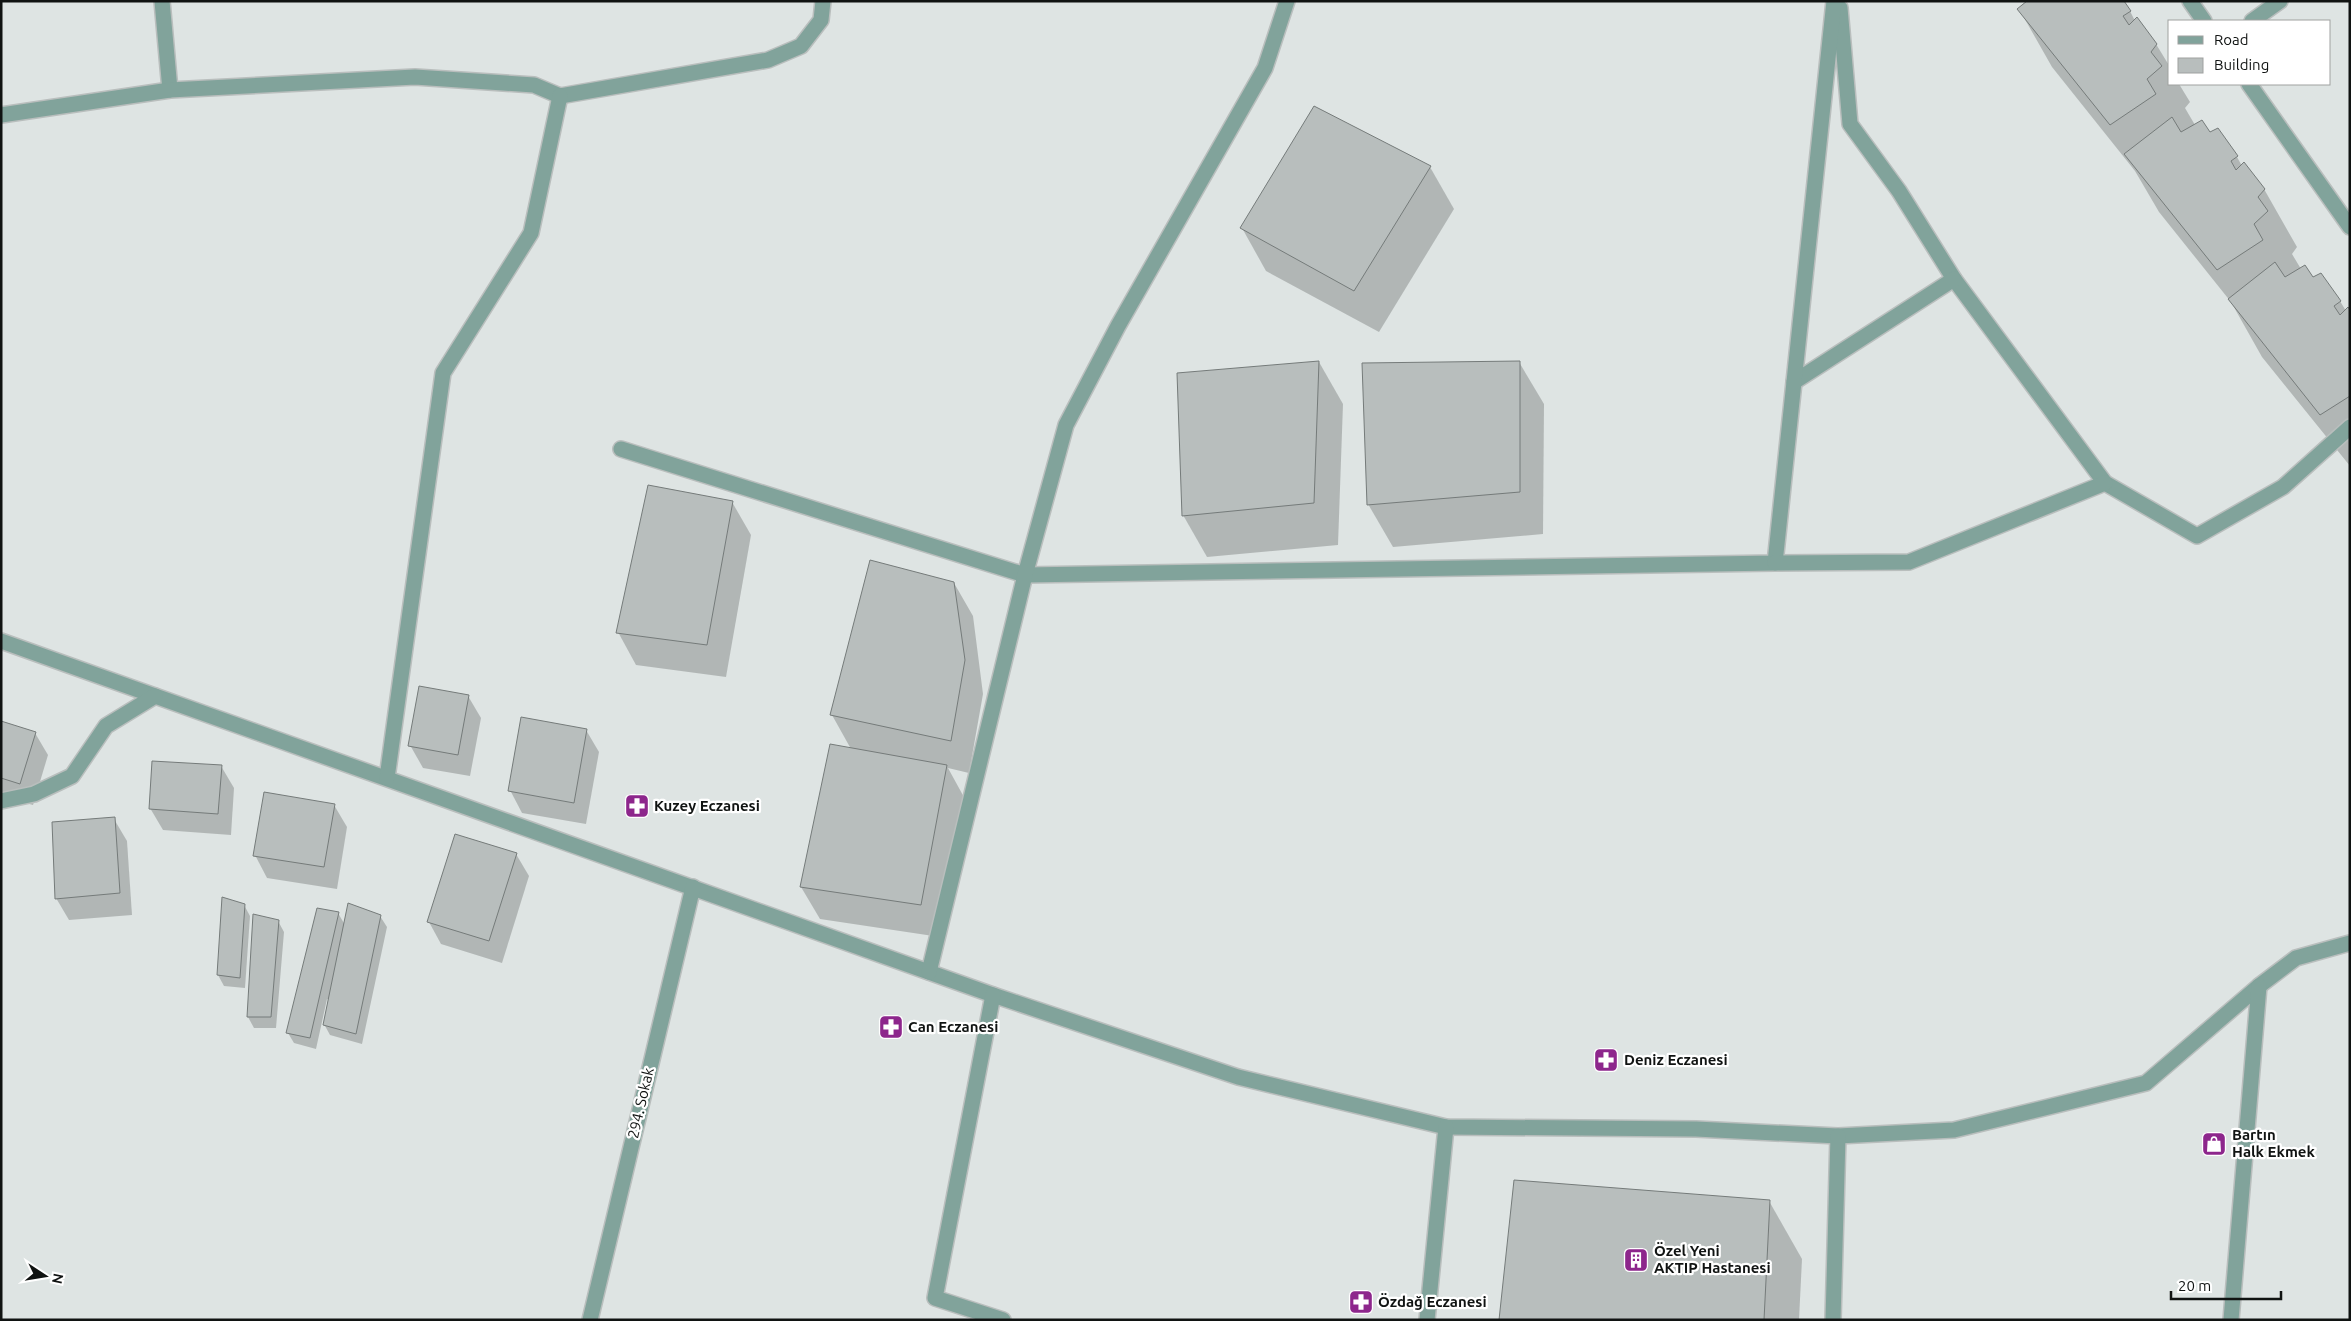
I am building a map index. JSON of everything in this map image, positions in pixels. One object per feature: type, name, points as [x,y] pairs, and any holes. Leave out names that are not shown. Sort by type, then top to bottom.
[{"type":"street","points":[[162,1],[170,90]]},
{"type":"street","points":[[1,116],[170,90],[416,78],[534,85],[560,96],[768,60],[801,46],[821,20],[823,1]]},
{"type":"street","points":[[929,972],[1025,575],[1066,426],[1118,326],[1265,68],[1287,1]]},
{"type":"street","points":[[1775,563],[1834,1]]},
{"type":"street","points":[[1840,1],[1850,124],[1899,191],[1954,279],[2104,483],[2197,536],[2283,487],[2350,427]]},
{"type":"street","points":[[2190,1],[2203,20]]},
{"type":"street","points":[[2253,20],[2280,1]]},
{"type":"street","points":[[2250,85],[2350,228]]},
{"type":"street","points":[[387,778],[443,373],[531,233],[560,96]]},
{"type":"street","points":[[1794,382],[1954,279]]},
{"type":"street","points":[[621,449],[1025,575],[1909,562],[2104,483]]},
{"type":"street","points":[[1,641],[994,995],[1238,1077],[1446,1127],[1696,1130],[1838,1136],[1954,1130],[2146,1083],[2259,986],[2296,958],[2350,944]]},
{"type":"street","points":[[1,801],[34,794],[72,776],[106,726],[155,696]]},
{"type":"street","name":"294. Sokak","points":[[590,1320],[693,887]]},
{"type":"street","points":[[2231,1320],[2259,986]]},
{"type":"street","points":[[994,995],[935,1298],[1003,1320]]},
{"type":"street","points":[[1427,1320],[1446,1127]]},
{"type":"street","points":[[1833,1320],[1838,1136]]},
{"type":"building","points":[[2027,1],[2124,1],[2131,11],[2123,16],[2129,25],[2137,17],[2157,44],[2151,52],[2162,66],[2147,79],[2156,94],[2110,125],[2017,9]]},
{"type":"building","points":[[1314,106],[1431,166],[1354,291],[1240,228]]},
{"type":"building","points":[[2172,117],[2181,132],[2202,120],[2210,132],[2218,128],[2238,156],[2231,161],[2236,170],[2244,162],[2265,189],[2258,197],[2268,211],[2254,224],[2263,240],[2217,270],[2124,154]]},
{"type":"building","points":[[2275,262],[2285,277],[2305,265],[2313,277],[2321,273],[2341,301],[2334,306],[2340,315],[2348,307],[2350,310],[2350,396],[2320,415],[2228,299]]},
{"type":"building","points":[[1319,361],[1314,503],[1182,516],[1177,373]]},
{"type":"building","points":[[1520,361],[1520,492],[1367,505],[1362,363]]},
{"type":"building","points":[[648,485],[733,501],[707,645],[616,633]]},
{"type":"building","points":[[870,560],[954,582],[965,660],[951,741],[830,715]]},
{"type":"building","points":[[419,686],[469,695],[458,755],[408,746]]},
{"type":"building","points":[[521,717],[587,729],[574,803],[508,791]]},
{"type":"building","points":[[1,721],[36,732],[20,784],[1,778]]},
{"type":"building","points":[[830,744],[947,765],[921,905],[800,887]]},
{"type":"building","points":[[152,761],[222,765],[218,814],[149,809]]},
{"type":"building","points":[[264,792],[335,804],[324,867],[253,856]]},
{"type":"building","points":[[115,817],[120,893],[55,899],[52,822]]},
{"type":"building","points":[[455,834],[517,853],[489,941],[427,922]]},
{"type":"building","points":[[222,897],[245,904],[240,978],[217,975]]},
{"type":"building","points":[[348,903],[381,915],[356,1034],[323,1025]]},
{"type":"building","points":[[317,908],[339,912],[310,1038],[286,1033]]},
{"type":"building","points":[[253,914],[279,920],[271,1017],[247,1017]]},
{"type":"building","name":"Özel Yeni AKTIP Hastanesi","points":[[1514,1180],[1770,1200],[1764,1320],[1499,1320]]},
{"type":"place","name":"Kuzey Eczanesi","points":[[637,806]]},
{"type":"place","name":"Can Eczanesi","points":[[891,1027]]},
{"type":"place","name":"Deniz Eczanesi","points":[[1606,1060]]},
{"type":"place","name":"Bartın Halk Ekmek","points":[[2214,1144]]},
{"type":"place","name":"Özel Yeni AKTIP Hastanesi","points":[[1636,1260]]},
{"type":"place","name":"Özdağ Eczanesi","points":[[1361,1302]]}]
